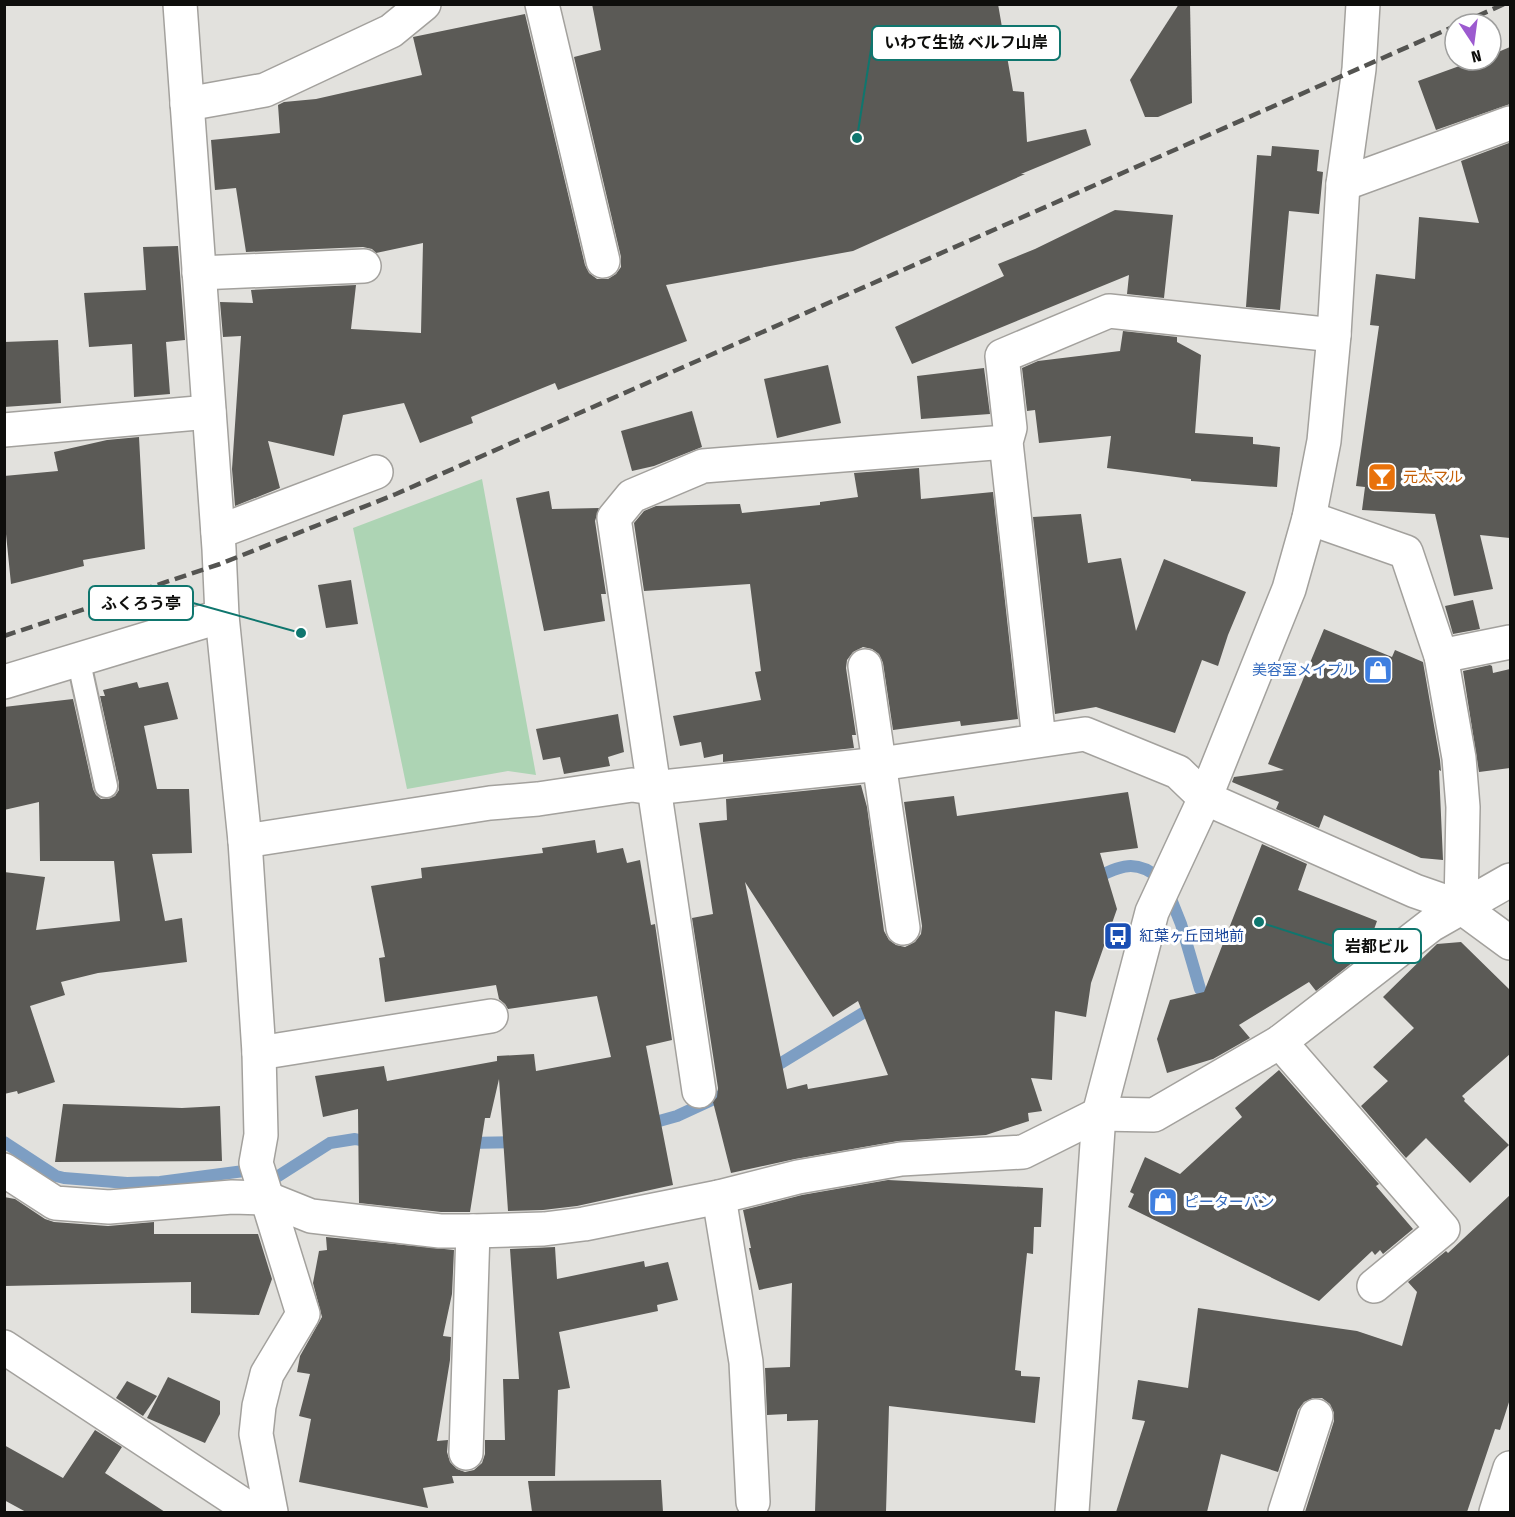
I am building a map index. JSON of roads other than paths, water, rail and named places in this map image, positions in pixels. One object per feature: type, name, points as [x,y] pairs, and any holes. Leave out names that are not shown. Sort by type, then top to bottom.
[{"type":"street","points":[[180,4],[222,616],[245,841],[259,1053],[261,1135],[256,1163],[303,1314],[267,1374],[259,1406],[256,1434],[270,1512]]},
{"type":"street","points":[[187,104],[265,90],[391,31],[424,4]]},
{"type":"street","points":[[542,4],[603,261]]},
{"type":"street","points":[[1072,1512],[1098,1114],[1152,912],[1205,798],[1289,589],[1310,518],[1324,441],[1335,335],[1343,184],[1359,69],[1363,4]]},
{"type":"street","points":[[1343,184],[1510,123]]},
{"type":"street","points":[[199,273],[364,266]]},
{"type":"street","points":[[1039,740],[1006,442],[1010,428],[1002,356],[1109,311],[1335,335]]},
{"type":"street","points":[[4,430],[209,412]]},
{"type":"street","points":[[699,1091],[614,518],[632,496],[703,466],[1006,442]]},
{"type":"street","points":[[218,532],[376,472]]},
{"type":"street","points":[[1310,518],[1406,552],[1441,656],[1452,714],[1462,782],[1461,907]]},
{"type":"street","points":[[4,682],[222,616]]},
{"type":"street","points":[[1441,656],[1510,642]]},
{"type":"street","points":[[865,666],[903,928]]},
{"type":"street","points":[[245,841],[490,803],[538,800],[632,785],[653,788],[880,764],[1085,734],[1178,772],[1205,798],[1415,891],[1461,907],[1510,943]]},
{"type":"street","points":[[4,1170],[54,1203],[109,1207],[232,1197],[266,1198],[311,1216],[440,1231],[473,1231],[544,1229],[584,1224],[719,1197],[798,1177],[901,1159],[1023,1152],[1098,1114],[1154,1115],[1280,1042],[1431,925],[1510,880]]},
{"type":"street","points":[[259,1053],[491,1016]]},
{"type":"street","points":[[1280,1042],[1443,1229],[1374,1286]]},
{"type":"street","points":[[719,1197],[746,1362],[753,1503]]},
{"type":"street","points":[[466,1453],[473,1231]]},
{"type":"street","points":[[4,1347],[251,1512]]},
{"type":"street","points":[[1285,1512],[1316,1416]]},
{"type":"street","points":[[1496,1512],[1510,1468]]},
{"type":"lane","points":[[78,658],[106,786]]},
{"type":"waterway","points":[[1093,879],[1128,866],[1143,868],[1160,879]]},
{"type":"waterway","points":[[1171,899],[1181,924],[1200,989]]},
{"type":"waterway","points":[[768,1071],[876,1005]]},
{"type":"waterway","points":[[645,1125],[677,1116],[729,1092]]},
{"type":"waterway","points":[[272,1180],[330,1143],[355,1139],[374,1143]]},
{"type":"waterway","points":[[4,1142],[56,1176],[64,1178],[127,1183],[160,1182],[244,1171]]},
{"type":"waterway","points":[[466,1143],[518,1142]]},
{"type":"railway","points":[[1486,12],[1504,4]]},
{"type":"railway","points":[[4,636],[220,564],[396,494],[1443,31]]},
{"type":"place","name":"いわて生協 ベルフ山岸","points":[[857,138]]},
{"type":"place","name":"元太マル","points":[[1382,477]]},
{"type":"place","name":"ふくろう亭","points":[[301,633]]},
{"type":"place","name":"美容室メイプル","points":[[1378,670]]},
{"type":"place","name":"岩都ビル","points":[[1259,922]]},
{"type":"place","name":"紅葉ヶ丘団地前","points":[[1118,936]]},
{"type":"place","name":"ピーターパン","points":[[1163,1202]]}]
